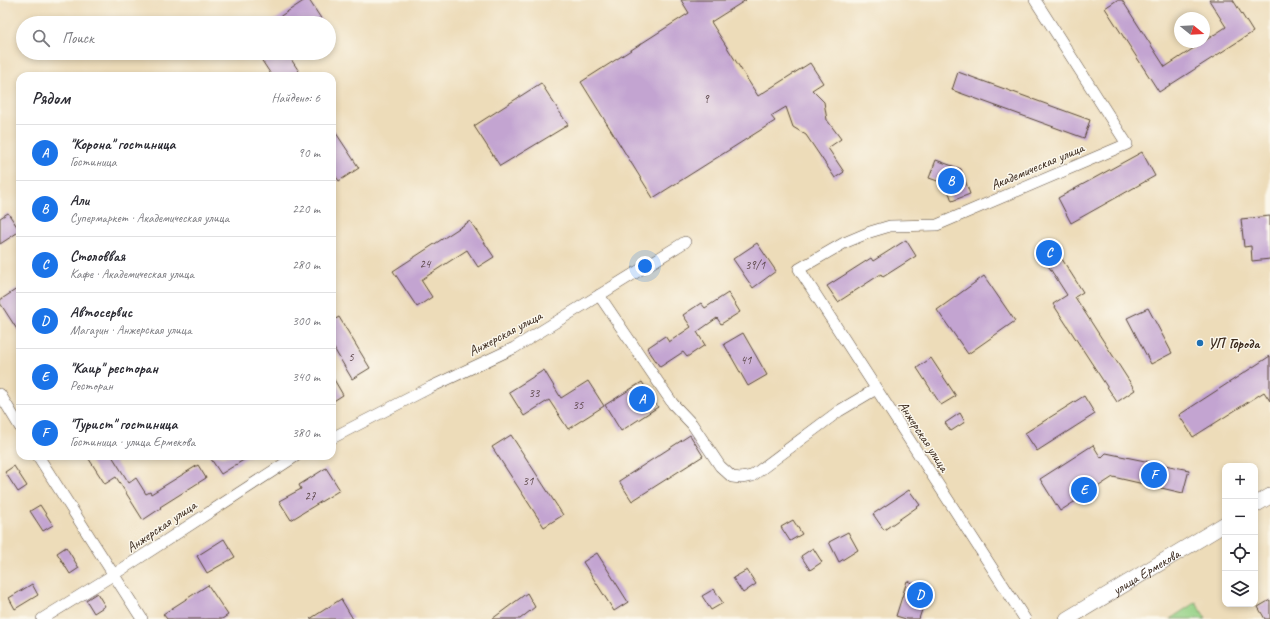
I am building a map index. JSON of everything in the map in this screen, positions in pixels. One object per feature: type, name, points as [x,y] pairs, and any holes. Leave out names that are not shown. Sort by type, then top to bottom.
[{"type":"main road","points":[[1258,503],[1270,496]]},
{"type":"main road","name":"улица Ермекова","points":[[1068,619],[1222,526]]},
{"type":"street","name":"Академическая улица","points":[[799,269],[844,242],[870,232],[890,226],[937,225],[1127,144],[1035,0]]},
{"type":"street","name":"Анжерская улица","points":[[336,436],[431,387],[514,348],[685,242]]},
{"type":"street","name":"Анжерская улица","points":[[799,269],[1025,619]]},
{"type":"street","points":[[599,295],[673,404],[692,424],[720,466],[732,477],[741,478],[752,476],[839,411],[876,389]]},
{"type":"street","points":[[0,394],[16,420]]},
{"type":"street","points":[[41,460],[142,619]]},
{"type":"street","name":"Анжерская улица","points":[[42,619],[113,575],[290,460]]},
{"type":"green space","points":[[1196,602],[1206,619],[1170,619]]},
{"type":"building","points":[[305,0],[309,0],[319,16],[281,16]]},
{"type":"building","points":[[681,0],[746,0],[711,22],[758,96],[810,63],[823,83],[812,90],[824,102],[827,120],[841,139],[828,148],[844,172],[835,178],[806,135],[793,127],[786,107],[771,116],[775,121],[653,198],[581,82],[689,13]]},
{"type":"building","points":[[1117,0],[1122,0],[1165,67],[1194,48],[1210,48],[1210,37],[1226,27],[1209,0],[1233,0],[1253,32],[1159,92],[1105,8]]},
{"type":"building","points":[[262,60],[292,60],[299,72],[269,72]]},
{"type":"building","points":[[958,72],[1090,120],[1084,138],[952,90]]},
{"type":"building","points":[[541,83],[568,125],[500,166],[474,126]]},
{"type":"building","points":[[336,133],[359,168],[339,181],[336,177]]},
{"type":"building","points":[[1142,152],[1155,176],[1071,223],[1058,198]]},
{"type":"building","points":[[936,160],[961,169],[970,194],[952,201],[946,184],[929,178]]},
{"type":"building","points":[[8,213],[16,225],[16,234],[0,244],[0,218]]},
{"type":"building","points":[[1270,216],[1270,259],[1252,261],[1251,246],[1244,247],[1241,219]]},
{"type":"building","points":[[470,221],[494,257],[478,267],[467,250],[421,280],[432,297],[417,307],[393,271]]},
{"type":"building","points":[[906,240],[916,256],[883,277],[881,274],[838,302],[827,286],[871,258],[873,261]]},
{"type":"building","points":[[757,243],[776,271],[753,288],[733,259]]},
{"type":"building","points":[[1053,245],[1083,292],[1075,297],[1135,390],[1117,402],[1053,304],[1067,295],[1040,253]]},
{"type":"building","points":[[984,276],[1015,321],[968,354],[937,310]]},
{"type":"building","points":[[16,290],[16,328],[0,303],[0,300]]},
{"type":"building","points":[[728,293],[740,312],[721,324],[717,318],[697,332],[705,345],[687,357],[683,352],[660,367],[647,348],[665,336],[669,342],[691,327],[683,315],[701,303],[705,308]]},
{"type":"building","points":[[1148,308],[1172,353],[1151,364],[1127,318]]},
{"type":"building","points":[[339,317],[370,368],[352,379],[336,352],[336,319]]},
{"type":"building","points":[[743,333],[767,375],[748,386],[724,344]]},
{"type":"building","points":[[1270,356],[1270,401],[1264,392],[1193,437],[1179,415]]},
{"type":"building","points":[[931,358],[956,396],[941,405],[917,368]]},
{"type":"building","points":[[544,370],[561,398],[588,381],[604,406],[568,429],[549,400],[524,416],[509,392]]},
{"type":"building","points":[[642,382],[658,407],[621,431],[605,405]]},
{"type":"building","points":[[336,383],[343,395],[336,399]]},
{"type":"building","points":[[1084,396],[1095,414],[1037,451],[1025,433]]},
{"type":"building","points":[[960,413],[965,422],[951,431],[945,423]]},
{"type":"building","points":[[511,435],[563,515],[544,527],[492,447]]},
{"type":"building","points":[[690,435],[703,456],[632,501],[619,481]]},
{"type":"building","points":[[1093,445],[1101,458],[1106,453],[1189,470],[1183,493],[1113,477],[1060,511],[1040,479]]},
{"type":"building","points":[[90,460],[115,460],[129,483],[136,478],[146,494],[150,492],[151,494],[198,465],[206,478],[160,507],[161,508],[143,520],[116,477],[105,484]]},
{"type":"building","points":[[212,460],[244,460],[221,474]]},
{"type":"building","points":[[14,466],[27,486],[18,492],[5,472]]},
{"type":"building","points":[[326,468],[340,490],[291,520],[279,501],[301,489],[299,485]]},
{"type":"building","points":[[909,490],[920,505],[884,530],[873,514]]},
{"type":"building","points":[[40,505],[53,525],[43,531],[30,511]]},
{"type":"building","points":[[793,520],[802,534],[790,541],[781,527]]},
{"type":"building","points":[[848,532],[858,550],[839,562],[829,542]]},
{"type":"building","points":[[224,539],[235,557],[207,573],[197,556]]},
{"type":"building","points":[[66,547],[79,568],[70,574],[57,553]]},
{"type":"building","points":[[813,548],[822,562],[810,570],[801,556]]},
{"type":"building","points":[[597,553],[628,602],[614,611],[583,562]]},
{"type":"building","points":[[747,570],[756,584],[743,593],[733,578]]},
{"type":"building","points":[[907,581],[929,588],[919,619],[906,619],[896,616]]},
{"type":"building","points":[[32,584],[38,595],[15,609],[9,598]]},
{"type":"building","points":[[208,585],[228,615],[222,619],[167,619],[163,614]]},
{"type":"building","points":[[714,589],[723,603],[711,610],[702,596]]},
{"type":"building","points":[[97,593],[105,606],[94,613],[86,600]]},
{"type":"building","points":[[527,593],[535,607],[520,619],[492,619]]},
{"type":"building","points":[[341,599],[353,619],[310,619]]},
{"type":"building","points":[[1270,600],[1270,619],[1265,619],[1258,607]]},
{"type":"place","name":"Али","points":[[951,181]]},
{"type":"place","name":"Столоввая","points":[[1049,253]]},
{"type":"place","name":"УП Города","points":[[1200,343]]},
{"type":"place","name":"\"Корона\" гостиница","points":[[642,399]]},
{"type":"place","name":"\"Турист\" гостиница","points":[[1154,475]]},
{"type":"place","name":"\"Каир\" ресторан","points":[[1084,490]]},
{"type":"place","name":"Автосервис","points":[[920,595]]}]
